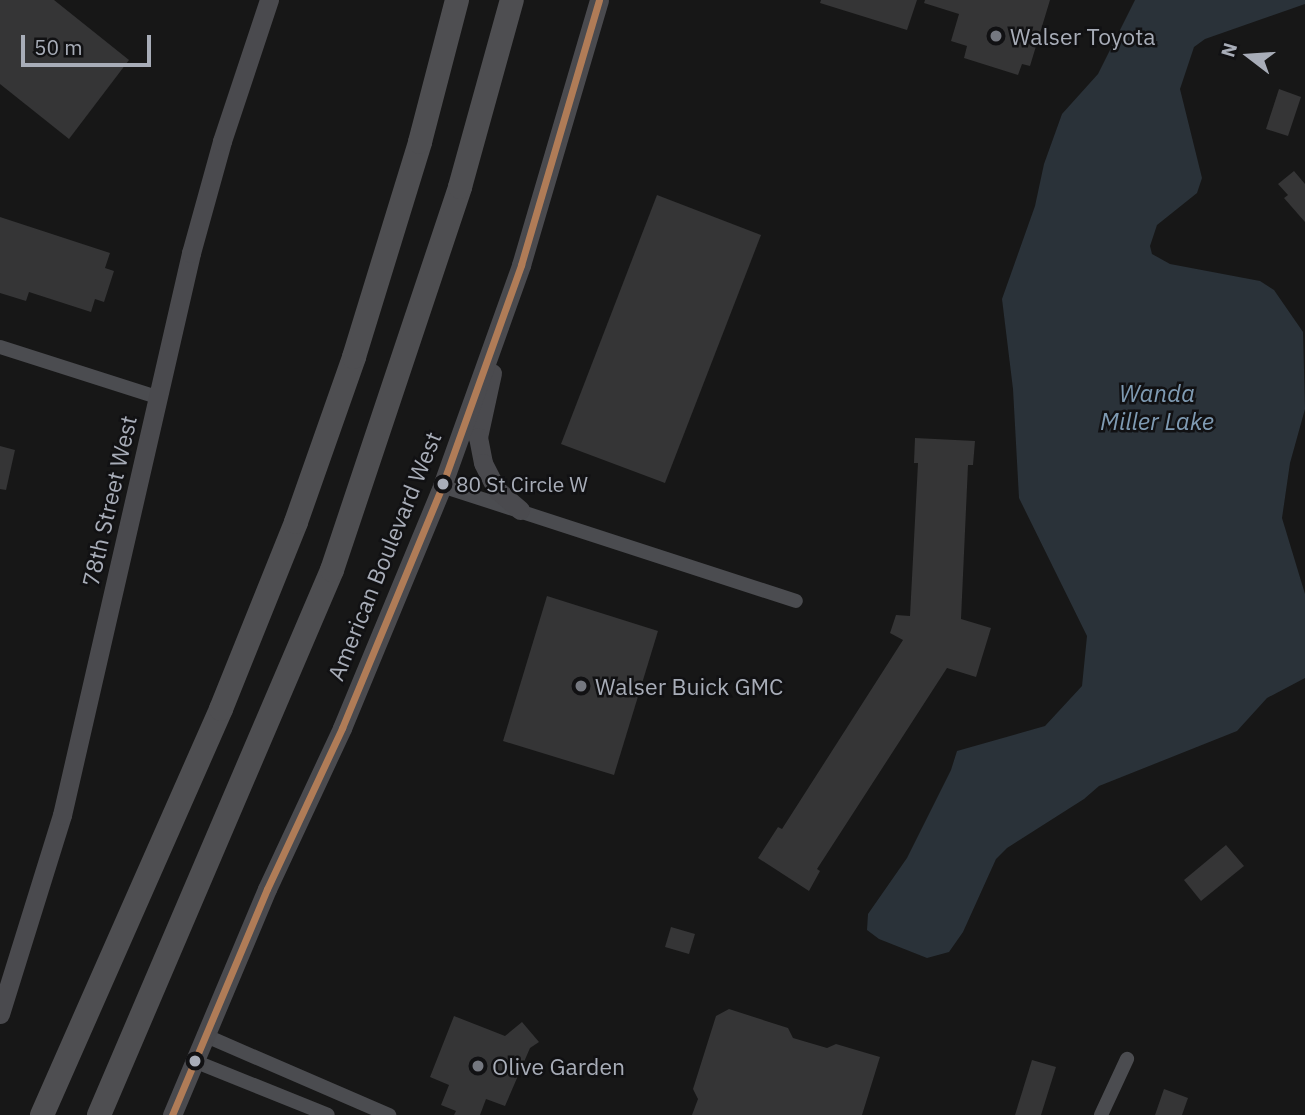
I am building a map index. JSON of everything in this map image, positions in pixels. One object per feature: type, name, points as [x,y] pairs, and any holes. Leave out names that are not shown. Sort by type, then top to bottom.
[{"type":"highway","points":[[42,1115],[221,709],[296,522],[354,357],[420,142],[457,0]]},
{"type":"highway","points":[[99,1115],[332,569],[456,201],[509,0]]},
{"type":"street","name":"78th Street West","points":[[0,1014],[62,815],[204,204],[269,0]]},
{"type":"street","name":"American Boulevard West","points":[[172,1115],[204,1035],[342,727],[442,486],[513,286],[565,124],[599,0]]},
{"type":"street","points":[[513,286],[478,437],[486,474],[496,489],[520,510]]},
{"type":"street","points":[[0,347],[157,397]]},
{"type":"street","points":[[442,486],[796,601]]},
{"type":"street","points":[[204,1035],[389,1115]]},
{"type":"street","points":[[1101,1115],[1127,1059]]},
{"type":"street","points":[[194,1061],[328,1115]]},
{"type":"water","name":"Wanda Miller Lake","points":[[1135,0],[1305,0],[1305,4],[1205,39],[1194,47],[1180,89],[1202,178],[1197,193],[1157,225],[1150,246],[1152,254],[1170,264],[1260,281],[1274,290],[1303,332],[1305,409],[1290,463],[1282,518],[1305,594],[1305,678],[1267,698],[1237,731],[1099,786],[1084,799],[1007,848],[996,859],[963,932],[949,952],[927,958],[879,939],[867,930],[868,914],[907,858],[951,770],[957,751],[1045,726],[1082,686],[1087,636],[1019,498],[1013,389],[1002,299],[1035,206],[1044,164],[1062,114],[1098,74]]},
{"type":"building","points":[[0,0],[54,0],[129,60],[69,139],[0,84]]},
{"type":"building","points":[[821,0],[917,0],[907,30],[820,3]]},
{"type":"building","name":"Walser Toyota","points":[[925,0],[1050,0],[1030,66],[1022,64],[1018,75],[964,58],[967,46],[951,41],[959,14],[924,3]]},
{"type":"building","points":[[1279,89],[1301,97],[1288,136],[1266,129]]},
{"type":"building","points":[[1294,171],[1305,184],[1305,222],[1284,198],[1288,195],[1278,184]]},
{"type":"building","points":[[657,195],[761,235],[665,483],[561,444]]},
{"type":"building","points":[[0,217],[110,253],[105,268],[114,271],[104,302],[95,299],[91,312],[29,292],[26,301],[0,293]]},
{"type":"building","points":[[915,438],[975,441],[973,465],[968,465],[961,619],[991,628],[976,677],[947,668],[817,869],[820,871],[809,891],[758,858],[778,827],[782,829],[903,640],[890,633],[896,615],[910,616],[918,463],[914,463]]},
{"type":"building","points":[[0,446],[15,450],[6,490],[0,489]]},
{"type":"building","name":"Walser Buick GMC","points":[[547,596],[658,631],[614,775],[503,741]]},
{"type":"building","points":[[1226,845],[1244,866],[1201,901],[1184,880]]},
{"type":"building","points":[[671,927],[695,934],[689,954],[665,947]]},
{"type":"building","points":[[729,1009],[788,1028],[793,1038],[827,1048],[836,1044],[880,1057],[862,1115],[692,1115],[698,1099],[693,1089],[716,1016]]},
{"type":"building","name":"Olive Garden","points":[[454,1016],[505,1036],[522,1022],[539,1042],[530,1048],[505,1106],[486,1099],[480,1115],[454,1115],[456,1111],[441,1105],[449,1085],[430,1077]]},
{"type":"building","points":[[1032,1060],[1056,1067],[1041,1115],[1015,1115]]},
{"type":"building","points":[[1164,1089],[1188,1098],[1182,1115],[1155,1115]]},
{"type":"transit line","points":[[172,1115],[267,889],[342,728],[442,486],[521,265],[599,0]]},
{"type":"place","name":"Walser Toyota","points":[[996,36]]},
{"type":"place","name":"80 St Circle W","points":[[443,484]]},
{"type":"place","name":"Walser Buick GMC","points":[[581,686]]},
{"type":"place","name":"Olive Garden","points":[[478,1066]]}]
